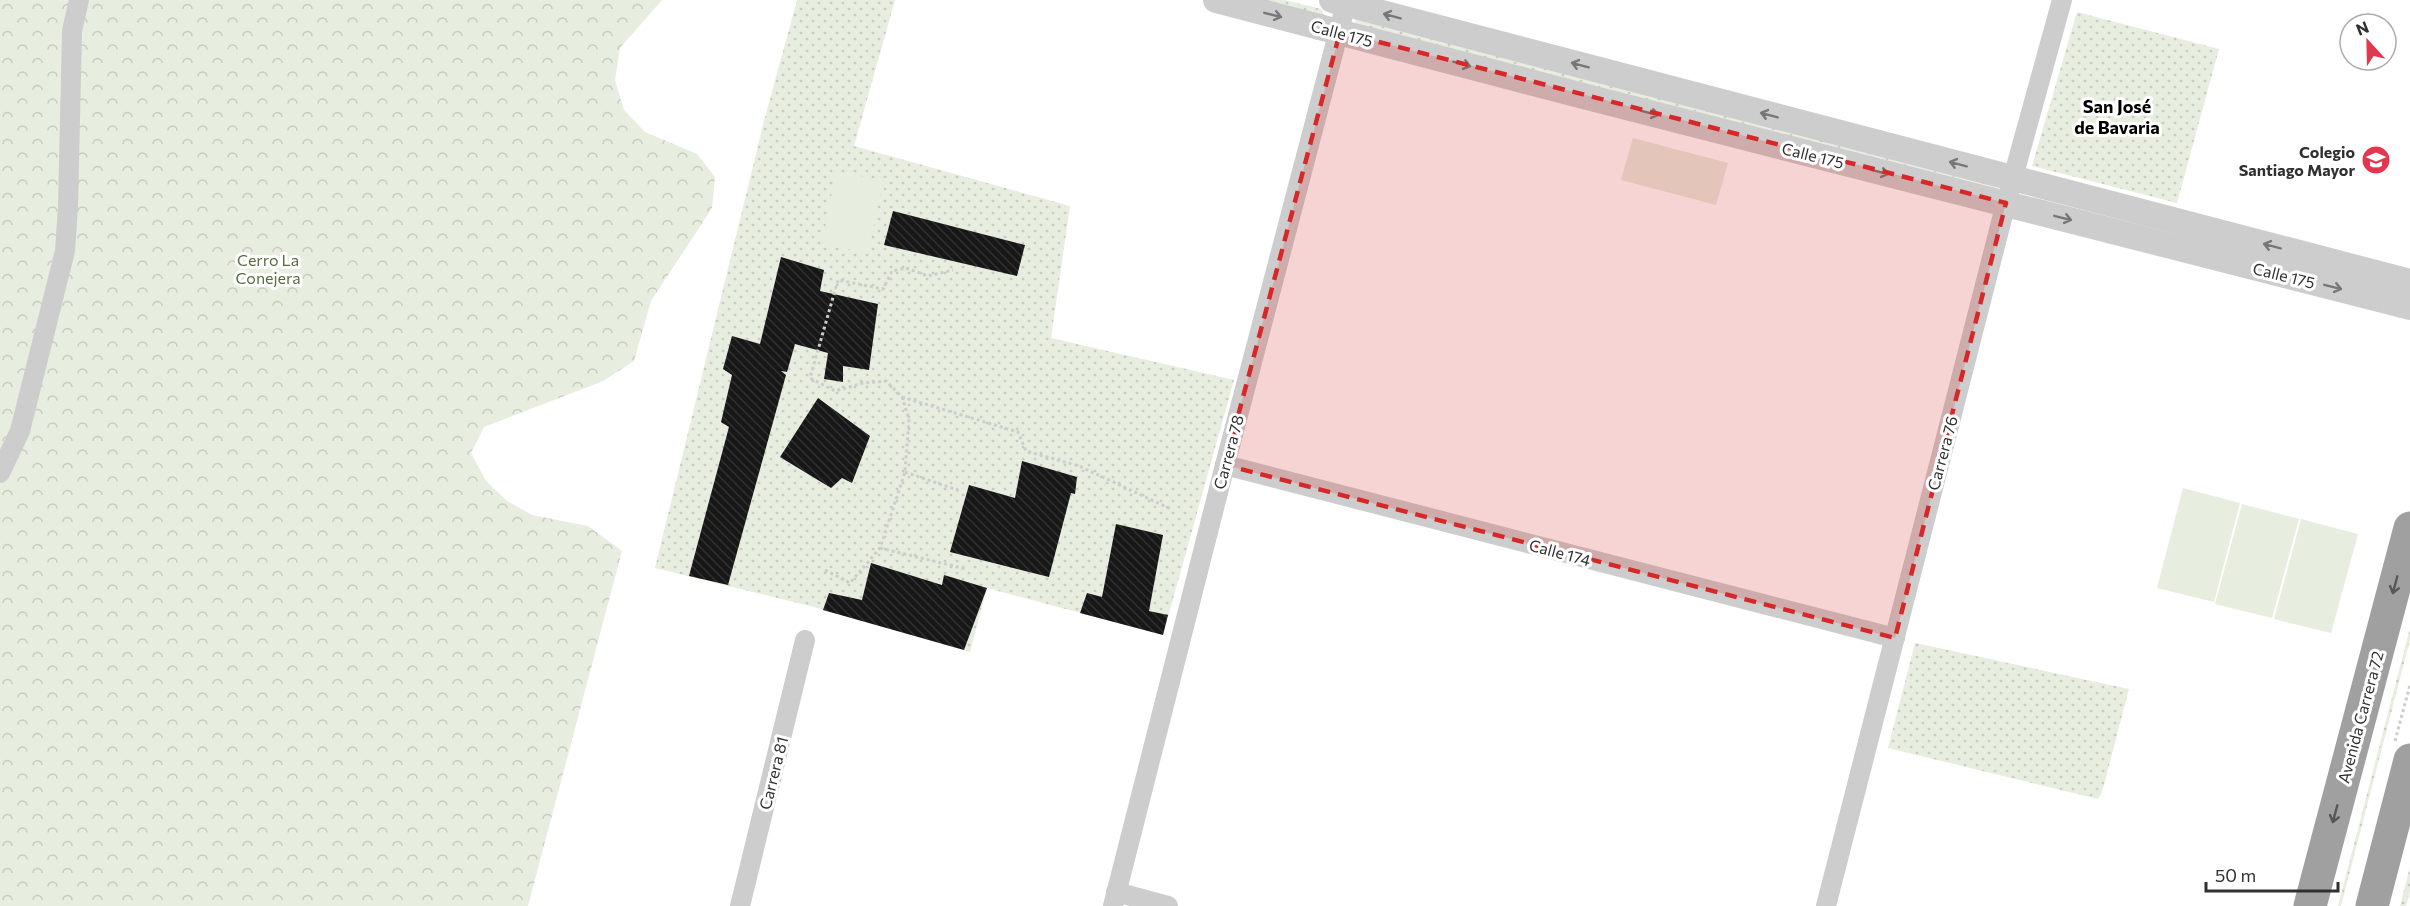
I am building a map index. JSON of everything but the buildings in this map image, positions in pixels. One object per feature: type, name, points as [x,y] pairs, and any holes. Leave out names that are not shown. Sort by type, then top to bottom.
[{"type":"highway","name":"Avenida Carrera 72","points":[[2310,906],[2410,528]]},
{"type":"highway","name":"Avenida Carrera 72","points":[[2333,906],[2410,610]]},
{"type":"highway","points":[[2372,906],[2410,760]]},
{"type":"highway","points":[[2394,906],[2410,844]]},
{"type":"street","points":[[0,472],[20,431],[65,251],[72,31],[79,0]]},
{"type":"street","name":"Calle 175","points":[[1216,0],[2410,307]]},
{"type":"street","name":"Carrera 76","points":[[1826,906],[2006,203],[2062,0]]},
{"type":"street","name":"Calle 175","points":[[1342,1],[2410,282]]},
{"type":"street","name":"Carrera 78","points":[[1114,899],[1224,465],[1340,32],[1342,1]]},
{"type":"street","name":"Calle 174","points":[[1224,465],[1895,638]]},
{"type":"street","name":"Carrera 81","points":[[740,906],[805,640]]},
{"type":"street","points":[[1114,899],[1168,906]]},
{"type":"path","points":[[825,570],[850,583],[880,548],[905,472],[909,419],[902,397],[886,381],[863,383],[835,391],[810,378],[838,280],[883,289],[892,271],[906,267],[928,276],[953,270]]},
{"type":"path","points":[[902,397],[1018,432],[1026,451],[1079,466],[1171,509]]},
{"type":"path","points":[[905,472],[960,491]]},
{"type":"path","points":[[880,548],[966,569]]},
{"type":"highlighted area","points":[[1340,32],[2006,203],[1895,638],[1225,465]]},
{"type":"green space","name":"Cerro La Conejera","points":[[0,0],[662,0],[620,48],[615,80],[624,110],[645,132],[697,154],[715,177],[712,208],[651,301],[634,361],[603,381],[484,427],[471,453],[486,481],[507,501],[532,515],[588,526],[622,551],[528,906],[0,906]]},
{"type":"green space","points":[[797,0],[895,0],[854,146],[1070,206],[1051,338],[1234,380],[1163,635],[987,588],[970,652],[810,606],[655,568],[764,121]]},
{"type":"green space","points":[[1249,0],[1285,0],[1321,9],[1324,15],[1322,17]]},
{"type":"green space","points":[[2077,12],[2219,49],[2177,203],[2032,166]]},
{"type":"green space","points":[[1356,18],[1997,184],[1997,188],[1355,25]]},
{"type":"green space","points":[[1633,138],[1728,163],[1716,205],[1621,180]]},
{"type":"green space","points":[[836,172],[883,180],[868,254],[822,243]]},
{"type":"green space","points":[[2183,488],[2240,503],[2214,602],[2157,588]]},
{"type":"green space","points":[[2242,504],[2299,519],[2272,618],[2215,604]]},
{"type":"green space","points":[[2301,519],[2358,534],[2331,633],[2274,619]]},
{"type":"green space","points":[[2410,628],[2410,640],[2341,906],[2338,906]]},
{"type":"green space","points":[[1915,643],[2129,689],[2102,792],[2098,799],[1888,748]]},
{"type":"green space","points":[[2410,867],[2410,891],[2406,906],[2400,906]]},
{"type":"place","name":"Colegio Santiago Mayor","points":[[2376,160]]},
{"type":"district","name":"San José de Bavaria","points":[[2117,116]]}]
